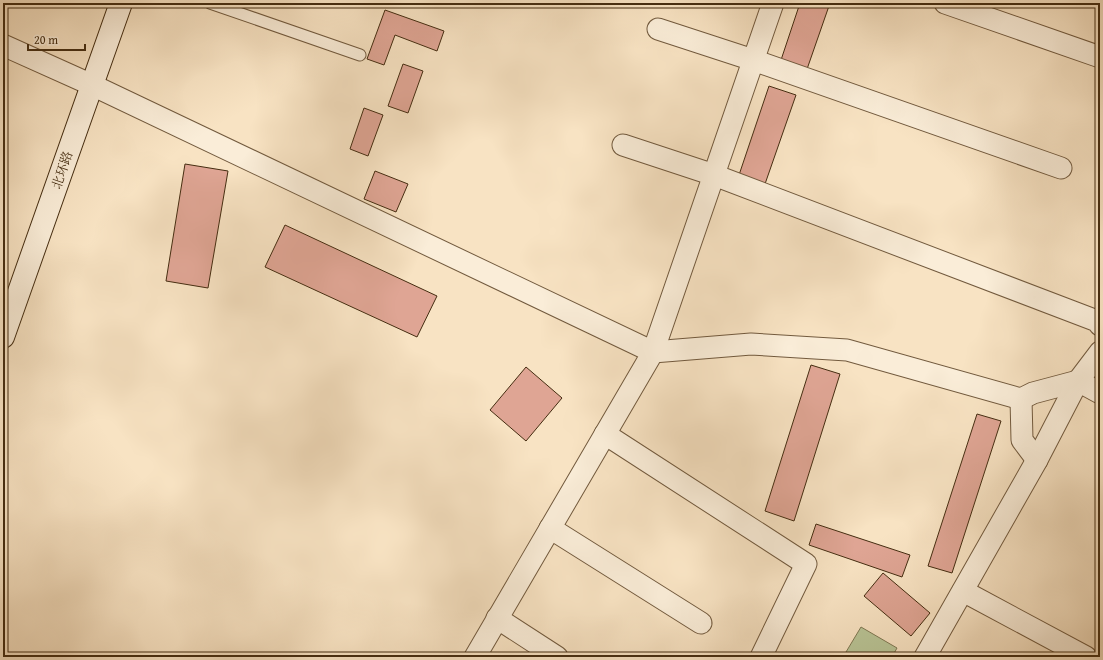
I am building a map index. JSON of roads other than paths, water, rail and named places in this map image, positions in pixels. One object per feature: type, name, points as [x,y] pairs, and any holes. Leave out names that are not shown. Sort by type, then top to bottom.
[{"type":"street","name":"北环路","points":[[3,337],[121,3]]},
{"type":"street","points":[[474,657],[654,352],[773,3]]},
{"type":"street","points":[[945,3],[1100,57]]},
{"type":"street","points":[[658,29],[753,60],[1061,168]]},
{"type":"street","points":[[3,45],[92,85],[654,352],[751,344],[847,350],[1021,399],[1033,393],[1078,381],[1100,393]]},
{"type":"street","points":[[623,145],[714,175],[1097,321],[1100,324]]},
{"type":"street","points":[[925,657],[1037,460],[1078,381],[1100,352]]},
{"type":"street","points":[[1021,399],[1022,440],[1037,460]]},
{"type":"street","points":[[605,434],[806,564],[761,657]]},
{"type":"street","points":[[550,528],[701,623]]},
{"type":"street","points":[[963,591],[1086,657]]},
{"type":"street","points":[[497,618],[557,657]]},
{"type":"lane","points":[[210,3],[360,55]]}]
